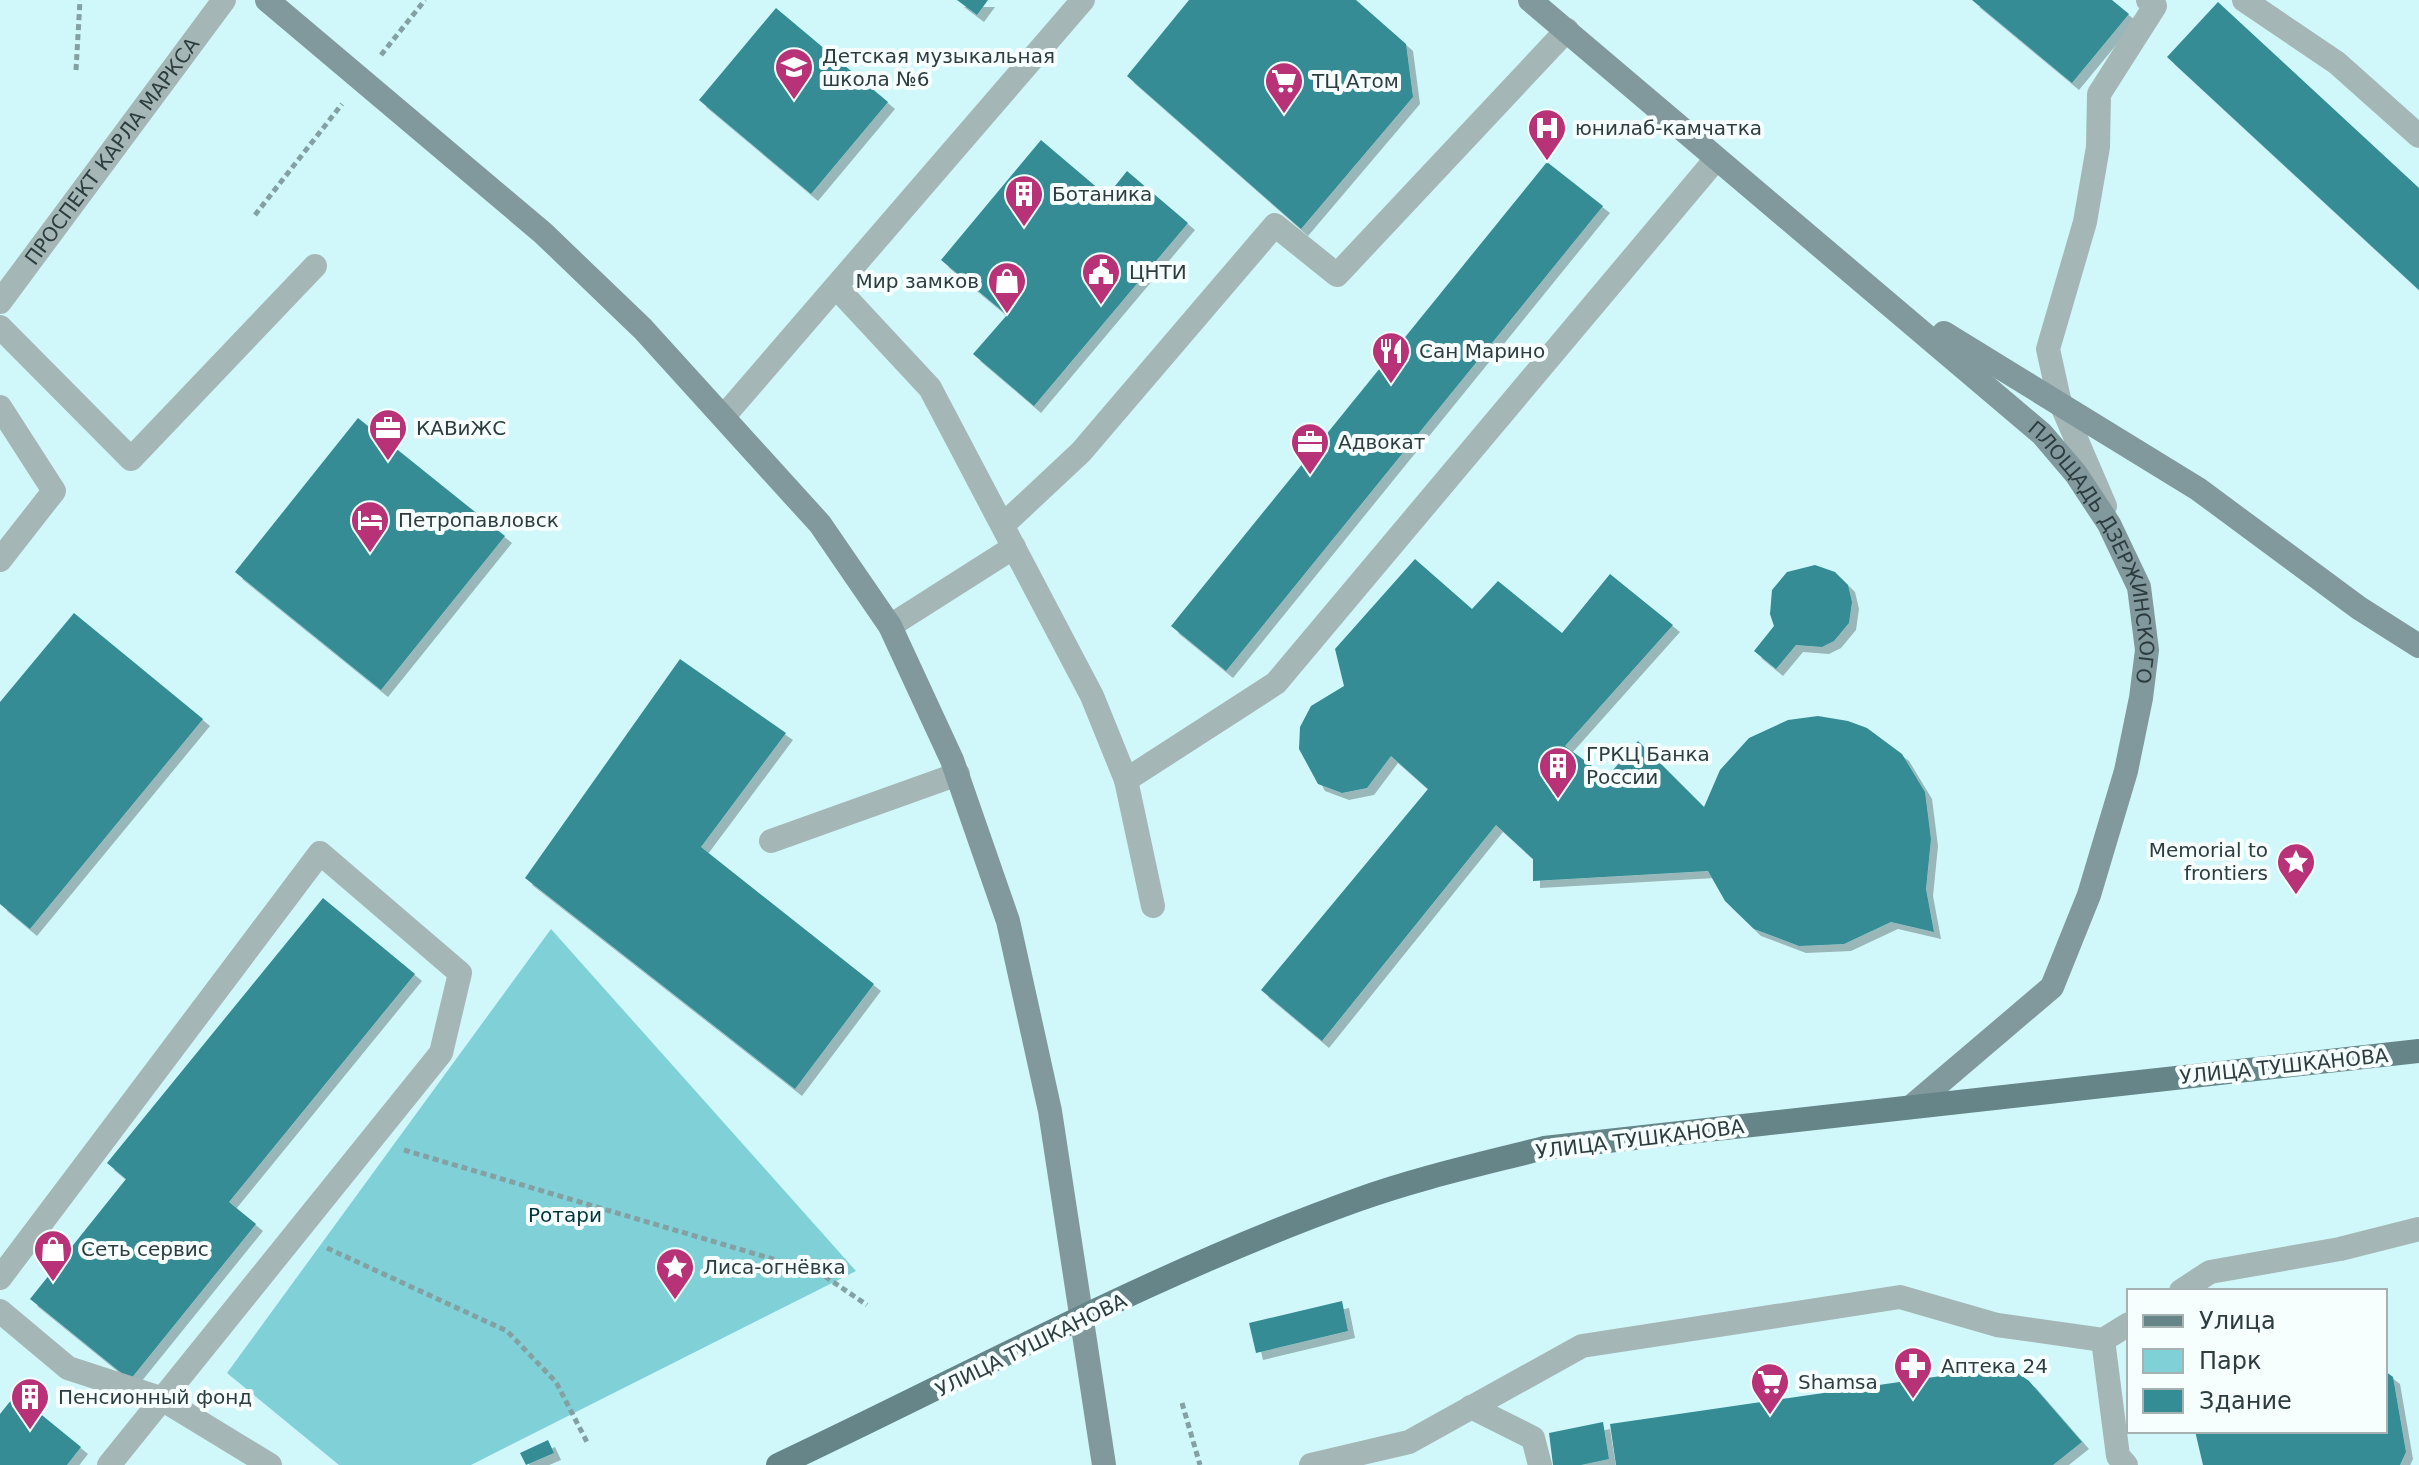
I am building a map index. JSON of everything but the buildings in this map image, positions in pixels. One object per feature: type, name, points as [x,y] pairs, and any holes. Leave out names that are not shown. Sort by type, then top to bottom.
[{"type":"main road","points":[[267,0],[543,233],[643,329],[725,415],[829,535],[890,626],[934,716],[958,774],[1008,921],[1056,1142],[1104,1465]]},
{"type":"main road","points":[[1530,0],[1868,285],[2198,489],[2359,608],[2419,646]]},
{"type":"main road","name":"ПЛОЩАДЬ ДЗЕРЖИНСКОГО","points":[[1868,285],[2042,434],[2076,474],[2125,553],[2139,587],[2147,650],[2126,771],[2089,895],[2052,987],[1911,1107]]},
{"type":"main road","name":"УЛИЦА ТУШКАНОВА","points":[[778,1465],[1081,1319],[1286,1227],[1359,1199],[1452,1171],[1544,1148],[2419,1051]]},
{"type":"street","name":"ПРОСПЕКТ КАРЛА МАРКСА","points":[[0,302],[224,0]]},
{"type":"street","points":[[725,415],[1083,0]]},
{"type":"street","points":[[2244,0],[2337,63],[2419,136]]},
{"type":"street","points":[[2125,553],[2062,406],[2048,349],[2085,222],[2098,147],[2099,94],[2155,2]]},
{"type":"street","points":[[890,626],[1008,536],[1275,225],[1337,275],[1567,30]]},
{"type":"street","points":[[1126,780],[1276,683],[1716,159]]},
{"type":"street","points":[[0,327],[131,459],[315,266]]},
{"type":"street","points":[[836,287],[930,388],[1092,696],[1126,780],[1153,906]]},
{"type":"street","points":[[0,407],[54,491],[0,560]]},
{"type":"street","points":[[771,841],[958,774]]},
{"type":"street","points":[[0,1278],[320,853],[460,973],[441,1053],[109,1465]]},
{"type":"street","points":[[2184,1289],[2210,1272],[2340,1249],[2419,1229]]},
{"type":"street","points":[[1317,1464],[1409,1442],[1582,1346],[1900,1297],[1997,1325],[2103,1340],[2127,1325]]},
{"type":"street","points":[[0,1311],[68,1368],[160,1398],[270,1465]]},
{"type":"street","points":[[2103,1340],[2118,1456],[2126,1465]]},
{"type":"street","points":[[1471,1407],[1533,1438],[1540,1465]]},
{"type":"path","points":[[76,70],[80,0]]},
{"type":"path","points":[[369,1140],[820,1273],[867,1305]]},
{"type":"path","points":[[316,1243],[507,1331],[556,1382],[588,1444]]},
{"type":"path","points":[[1182,1403],[1200,1465]]},
{"type":"green space","name":"Ротари","points":[[551,929],[856,1271],[471,1465],[339,1465],[227,1373]]},
{"type":"place","name":"Детская музыкальная школа №6","points":[[794,101]]},
{"type":"place","name":"ТЦ Атом","points":[[1284,115]]},
{"type":"place","name":"юнилаб-камчатка","points":[[1547,162]]},
{"type":"place","name":"Ботаника","points":[[1024,228]]},
{"type":"place","name":"ЦНТИ","points":[[1101,306]]},
{"type":"place","name":"Мир замков","points":[[1007,315]]},
{"type":"place","name":"Сан Марино","points":[[1391,385]]},
{"type":"place","name":"КАВиЖС","points":[[388,462]]},
{"type":"place","name":"Адвокат","points":[[1310,476]]},
{"type":"place","name":"Петропавловск","points":[[370,554]]},
{"type":"place","name":"ГРКЦ Банка России","points":[[1558,800]]},
{"type":"place","name":"Memorial to frontiers","points":[[2296,896]]},
{"type":"place","name":"Сеть сервис","points":[[53,1283]]},
{"type":"place","name":"Лиса-огнёвка","points":[[675,1301]]},
{"type":"place","name":"Аптека 24","points":[[1913,1400]]},
{"type":"place","name":"Shamsa","points":[[1770,1416]]},
{"type":"place","name":"Пенсионный фонд","points":[[30,1431]]}]
